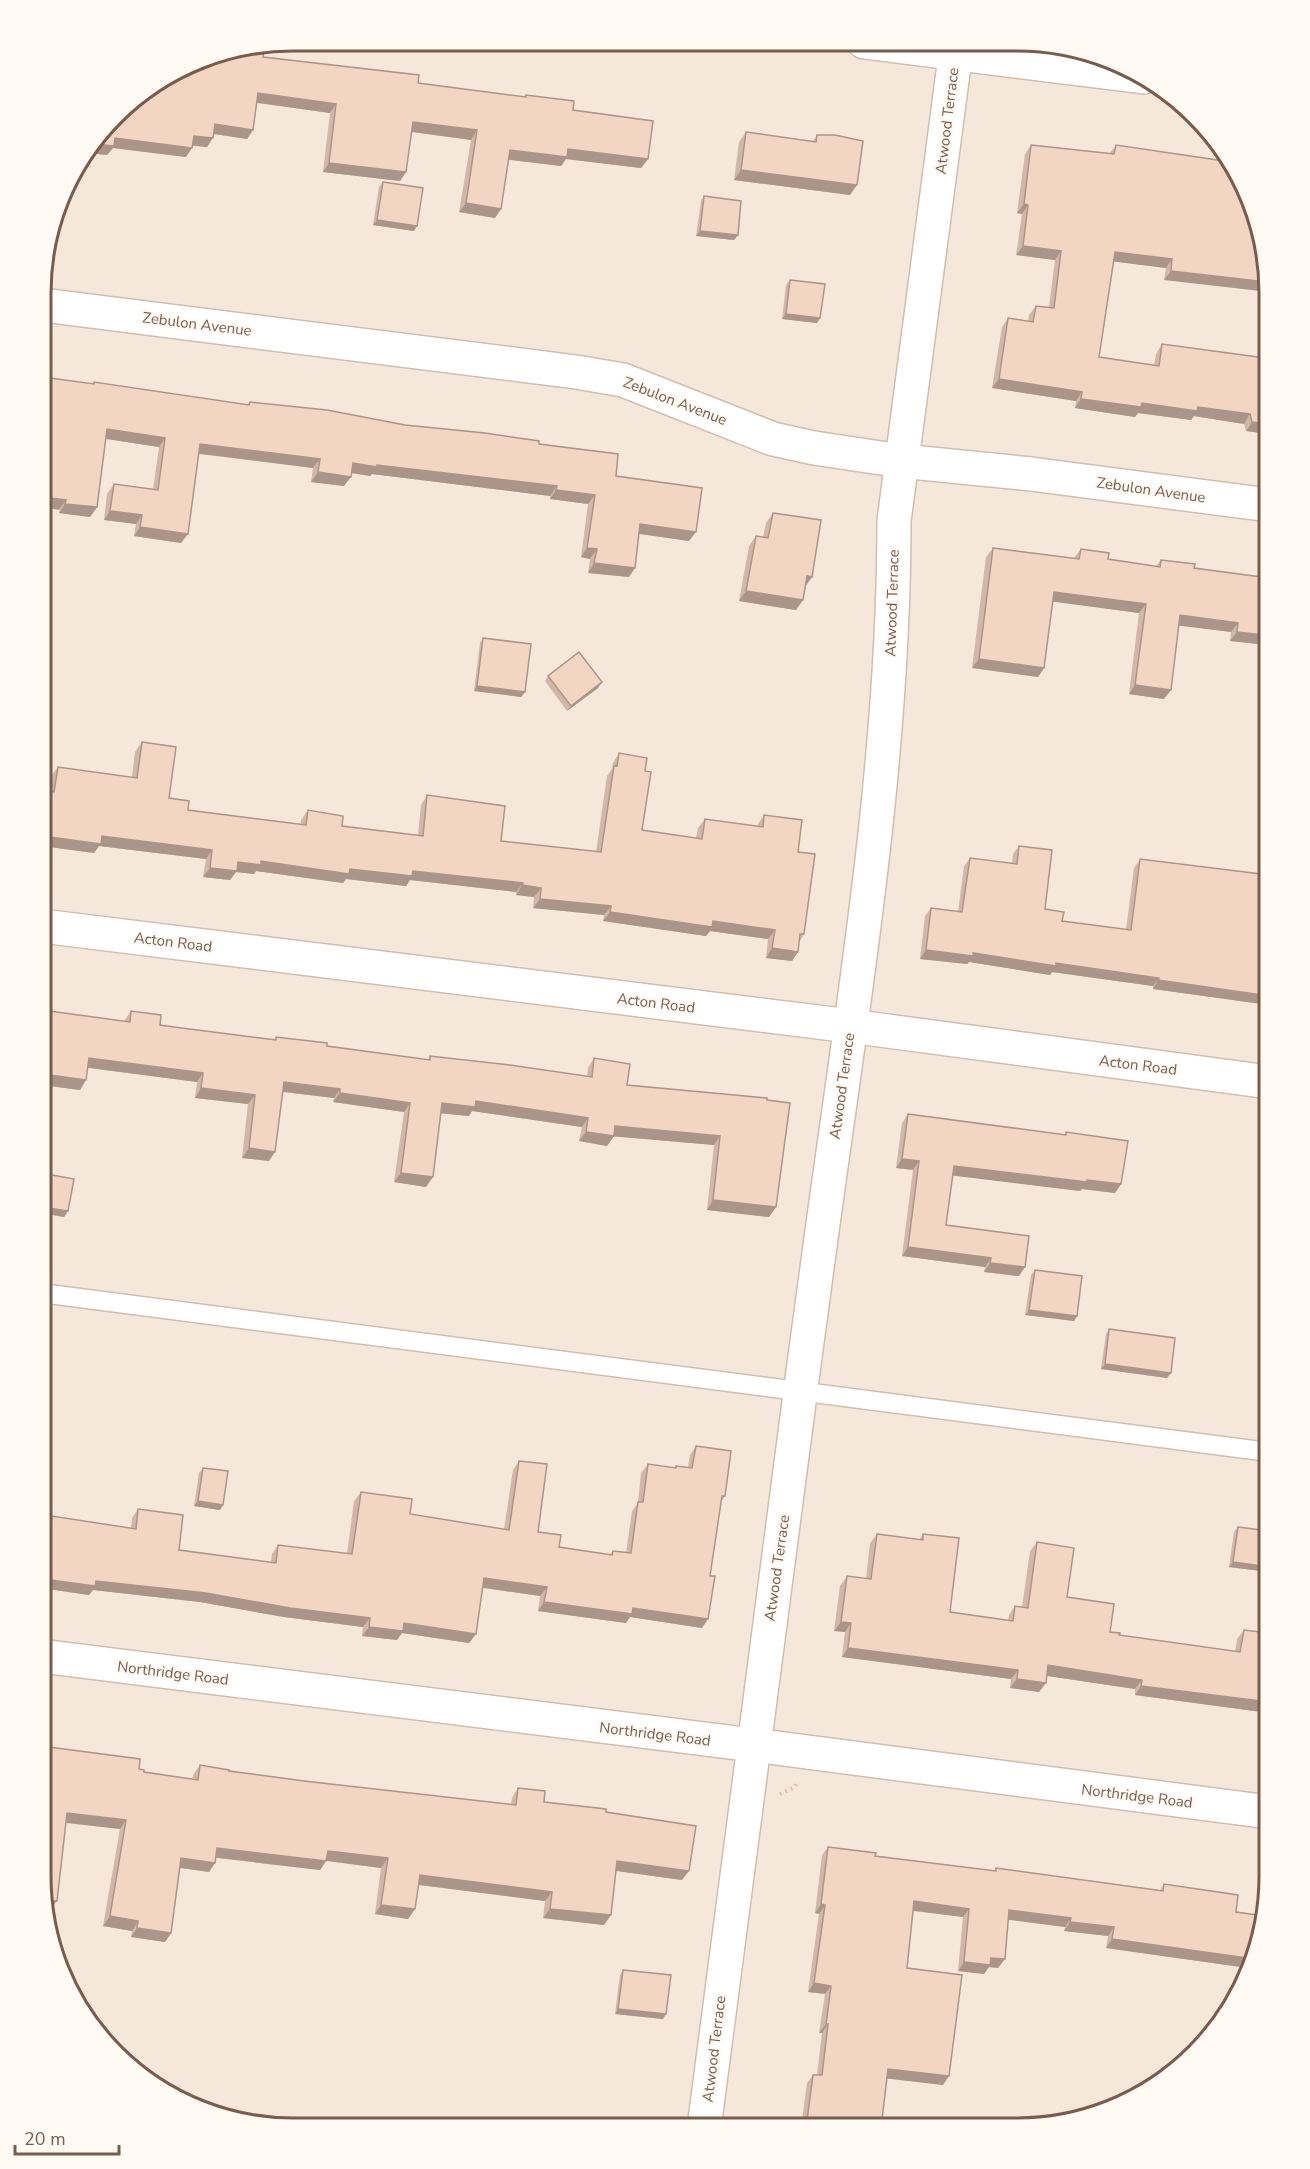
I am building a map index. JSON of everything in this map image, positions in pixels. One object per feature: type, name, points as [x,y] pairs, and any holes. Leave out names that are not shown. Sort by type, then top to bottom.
[{"type":"street","name":"Atwood Terrace","points":[[705,2118],[871,867],[888,710],[894,585],[894,520],[956,51]]},
{"type":"street","points":[[969,51],[1118,73]]},
{"type":"street","name":"Zebulon Avenue","points":[[51,306],[600,376],[623,380],[773,439],[814,448],[1259,505]]},
{"type":"street","name":"Acton Road","points":[[51,927],[850,1026],[1259,1081]]},
{"type":"street","name":"Northridge Road","points":[[51,1657],[1259,1811]]},
{"type":"lane","points":[[51,1294],[1259,1451]]},
{"type":"path","points":[[774,1796],[795,1787],[796,1781]]},
{"type":"shaded area","points":[[1017,51],[1049,53],[1080,59],[1110,69],[1138,83],[1164,101],[1199,133],[1227,172],[1241,200],[1254,245],[1259,293],[1259,1876],[1257,1908],[1251,1939],[1241,1969],[1227,1997],[1209,2023],[1177,2058],[1138,2086],[1110,2100],[1065,2113],[1017,2118],[293,2118],[261,2116],[230,2110],[200,2100],[172,2086],[146,2068],[111,2036],[83,1997],[69,1969],[56,1924],[51,1876],[51,293],[53,261],[59,230],[69,200],[83,172],[111,133],[133,111],[172,83],[200,69],[230,59],[277,52]]},
{"type":"building","points":[[264,53],[263,57],[419,75],[418,83],[574,101],[573,110],[653,121],[648,159],[568,149],[567,157],[510,150],[501,209],[466,203],[477,130],[413,122],[406,172],[329,163],[336,104],[258,93],[253,130],[215,124],[213,138],[194,136],[192,148],[115,138],[114,146],[102,145],[133,111],[172,83],[200,69],[230,59]]},
{"type":"building","points":[[746,132],[816,142],[817,135],[835,135],[863,141],[857,185],[741,170]]},
{"type":"building","points":[[1031,145],[1114,154],[1116,145],[1219,160],[1241,200],[1251,230],[1258,281],[1171,271],[1172,259],[1115,252],[1099,357],[1159,366],[1162,344],[1259,357],[1259,423],[1252,422],[1250,414],[1198,407],[1197,411],[1142,403],[1141,407],[1081,399],[1082,392],[999,379],[1008,318],[1033,322],[1036,306],[1054,308],[1061,251],[1023,246],[1028,205],[1024,204]]},
{"type":"building","points":[[383,182],[423,188],[417,226],[377,220]]},
{"type":"building","points":[[704,196],[741,201],[738,235],[700,231]]},
{"type":"building","points":[[790,280],[825,284],[820,318],[786,314]]},
{"type":"building","points":[[51,378],[94,384],[94,382],[249,405],[250,402],[327,410],[405,425],[485,433],[539,441],[539,444],[618,454],[616,476],[702,488],[696,532],[640,524],[635,568],[594,563],[597,549],[587,548],[595,495],[556,490],[557,486],[353,463],[351,477],[318,472],[320,459],[200,444],[188,534],[140,527],[142,515],[110,511],[114,484],[158,490],[165,438],[107,429],[97,507],[65,504],[66,500],[51,498]]},
{"type":"building","points":[[773,513],[821,520],[812,577],[807,576],[803,600],[746,591],[756,536],[768,538]]},
{"type":"building","points":[[993,548],[1079,559],[1081,549],[1109,553],[1108,559],[1160,567],[1161,560],[1195,564],[1194,568],[1259,577],[1259,634],[1237,632],[1238,623],[1180,615],[1171,690],[1135,685],[1146,604],[1054,592],[1044,668],[979,659]]},
{"type":"building","points":[[483,638],[531,644],[525,692],[477,686]]},
{"type":"building","points":[[579,652],[602,682],[571,706],[548,676]]},
{"type":"building","points":[[142,742],[176,747],[169,798],[189,801],[188,810],[306,825],[308,810],[343,816],[342,826],[423,836],[427,795],[505,806],[501,841],[601,852],[614,766],[617,766],[619,753],[647,758],[645,771],[651,772],[642,830],[702,839],[705,819],[763,827],[764,815],[802,820],[798,852],[815,854],[804,934],[800,934],[798,952],[772,948],[775,930],[713,921],[712,927],[610,912],[611,906],[540,899],[541,888],[522,885],[523,883],[413,871],[412,876],[350,869],[349,874],[261,861],[261,865],[238,862],[237,871],[210,868],[212,850],[102,836],[101,844],[51,837],[51,792],[54,792],[58,767],[137,778]]},
{"type":"building","points":[[1019,846],[1052,850],[1045,909],[1064,912],[1062,921],[1131,930],[1140,859],[1259,874],[1259,995],[1056,963],[1056,966],[973,953],[973,956],[926,950],[931,908],[962,912],[970,858],[1017,864]]},
{"type":"building","points":[[51,1011],[130,1022],[131,1011],[161,1015],[160,1025],[276,1040],[276,1037],[327,1043],[327,1046],[430,1060],[430,1056],[592,1077],[594,1058],[630,1064],[627,1085],[767,1098],[767,1100],[790,1103],[776,1207],[713,1200],[720,1136],[615,1126],[614,1136],[586,1132],[588,1118],[476,1101],[475,1107],[442,1103],[433,1177],[401,1173],[410,1103],[340,1093],[340,1089],[284,1082],[275,1152],[249,1148],[255,1095],[201,1088],[203,1073],[89,1058],[86,1080],[51,1075]]},
{"type":"building","points":[[908,1114],[1128,1141],[1121,1184],[954,1166],[946,1225],[1029,1236],[1025,1267],[990,1263],[991,1258],[908,1247],[919,1161],[902,1159]]},
{"type":"building","points":[[51,1175],[74,1179],[68,1211],[51,1208]]},
{"type":"building","points":[[1035,1270],[1082,1276],[1077,1316],[1029,1310]]},
{"type":"building","points":[[1109,1329],[1175,1338],[1171,1373],[1105,1364]]},
{"type":"building","points":[[696,1446],[731,1451],[710,1576],[715,1576],[708,1619],[633,1608],[632,1614],[544,1602],[547,1587],[484,1578],[476,1634],[404,1623],[403,1631],[369,1627],[370,1618],[290,1608],[206,1593],[96,1581],[95,1586],[51,1580],[52,1516],[136,1529],[138,1509],[183,1515],[179,1550],[276,1563],[278,1545],[352,1554],[361,1492],[412,1499],[410,1514],[509,1530],[519,1461],[547,1464],[538,1532],[561,1535],[559,1547],[612,1555],[613,1551],[631,1553],[638,1502],[643,1502],[648,1464],[692,1468]]},
{"type":"building","points":[[203,1468],[228,1471],[223,1505],[198,1501]]},
{"type":"building","points":[[1238,1527],[1259,1530],[1259,1566],[1233,1562]]},
{"type":"building","points":[[877,1534],[923,1540],[923,1534],[959,1538],[950,1612],[1013,1621],[1015,1606],[1028,1608],[1037,1542],[1074,1548],[1067,1597],[1114,1604],[1110,1632],[1240,1652],[1244,1630],[1259,1632],[1259,1701],[1141,1686],[1142,1680],[1048,1665],[1046,1683],[1017,1679],[1018,1670],[848,1648],[851,1623],[841,1622],[847,1576],[871,1579]]},
{"type":"building","points":[[51,1747],[140,1759],[139,1769],[144,1772],[198,1780],[200,1765],[304,1781],[516,1805],[518,1788],[545,1791],[544,1802],[606,1809],[606,1812],[696,1826],[689,1871],[617,1861],[611,1915],[550,1909],[552,1892],[420,1875],[415,1909],[381,1905],[388,1858],[328,1851],[326,1861],[217,1848],[215,1863],[181,1858],[171,1933],[137,1928],[138,1921],[110,1916],[126,1820],[67,1813],[57,1901],[53,1901],[51,1876]]},
{"type":"building","points":[[828,1847],[876,1853],[875,1856],[996,1871],[996,1868],[1163,1891],[1164,1884],[1238,1895],[1236,1912],[1256,1915],[1245,1958],[1112,1939],[1114,1927],[1070,1922],[1071,1918],[1009,1910],[1005,1959],[991,1958],[990,1965],[964,1962],[969,1909],[914,1901],[907,1968],[962,1975],[949,2076],[888,2069],[882,2118],[807,2118],[813,2075],[822,2075],[831,1986],[814,1983],[825,1905],[821,1904]]},
{"type":"building","points":[[623,1970],[671,1975],[666,2014],[618,2009]]}]
